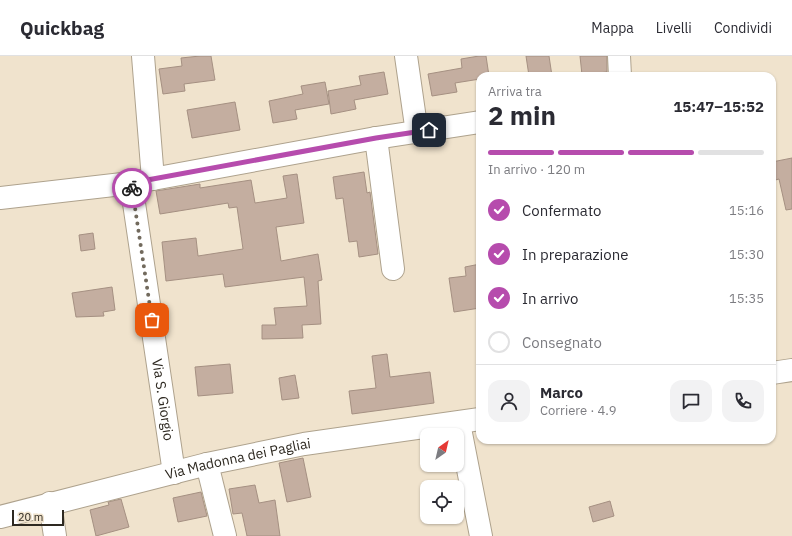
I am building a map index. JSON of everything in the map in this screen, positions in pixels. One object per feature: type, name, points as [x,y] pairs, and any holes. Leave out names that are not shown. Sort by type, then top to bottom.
[{"type":"street","points":[[143,56],[152,179]]},
{"type":"street","points":[[406,56],[416,133]]},
{"type":"street","points":[[619,56],[620,72]]},
{"type":"street","points":[[0,198],[131,183],[376,138],[476,123]]},
{"type":"street","points":[[376,138],[393,269]]},
{"type":"street","name":"Via S. Giorgio","points":[[131,183],[174,473]]},
{"type":"street","points":[[776,372],[792,370]]},
{"type":"street","name":"Via Madonna dei Pagliai","points":[[0,517],[50,503],[208,464],[304,444],[476,420]]},
{"type":"street","points":[[459,423],[481,536]]},
{"type":"street","points":[[208,464],[225,536]]},
{"type":"street","points":[[50,503],[55,536]]},
{"type":"building","points":[[211,56],[215,80],[184,84],[185,91],[163,94],[159,69],[182,66],[181,58]]},
{"type":"building","points":[[486,56],[488,72],[476,72],[476,80],[455,83],[457,92],[432,96],[428,74],[462,68],[461,59]]},
{"type":"building","points":[[526,56],[549,56],[551,72],[528,72]]},
{"type":"building","points":[[580,56],[607,56],[607,72],[582,72]]},
{"type":"building","points":[[384,72],[388,94],[354,100],[356,109],[331,114],[328,91],[361,85],[359,76]]},
{"type":"building","points":[[325,82],[329,104],[295,110],[297,119],[273,123],[269,101],[303,94],[301,86]]},
{"type":"building","points":[[235,102],[240,130],[192,138],[187,110]]},
{"type":"building","points":[[792,158],[792,209],[786,210],[779,179],[776,180],[776,161]]},
{"type":"building","points":[[364,172],[367,193],[370,192],[378,254],[359,257],[357,241],[349,242],[343,198],[336,199],[333,177]]},
{"type":"building","points":[[297,174],[304,223],[276,227],[281,261],[318,254],[322,280],[318,281],[321,324],[302,325],[303,338],[262,339],[262,325],[276,325],[274,308],[307,306],[304,277],[225,287],[223,274],[166,281],[162,242],[196,238],[198,256],[243,249],[237,207],[229,208],[228,203],[160,214],[156,191],[200,184],[200,188],[251,180],[255,203],[287,198],[283,176]]},
{"type":"building","points":[[93,233],[95,249],[81,251],[79,235]]},
{"type":"building","points":[[476,265],[476,309],[454,312],[449,278],[466,276],[465,267]]},
{"type":"building","points":[[112,287],[115,310],[103,312],[104,316],[76,317],[72,293]]},
{"type":"building","points":[[387,354],[390,377],[430,372],[434,403],[352,414],[349,391],[376,388],[372,356]]},
{"type":"building","points":[[230,364],[233,393],[198,396],[195,367]]},
{"type":"building","points":[[295,375],[299,398],[282,400],[279,378]]},
{"type":"building","points":[[303,458],[311,497],[287,502],[279,463]]},
{"type":"building","points":[[255,485],[259,503],[275,500],[280,536],[247,536],[242,513],[233,514],[229,489]]},
{"type":"building","points":[[201,492],[207,516],[178,522],[173,498]]},
{"type":"building","points":[[121,499],[129,527],[96,536],[90,510],[109,505],[108,502]]},
{"type":"building","points":[[610,501],[614,516],[593,522],[589,507]]},
{"type":"way so far","points":[[132,188],[152,320]]},
{"type":"route","points":[[132,188],[131,183],[376,138],[429,130]]}]
